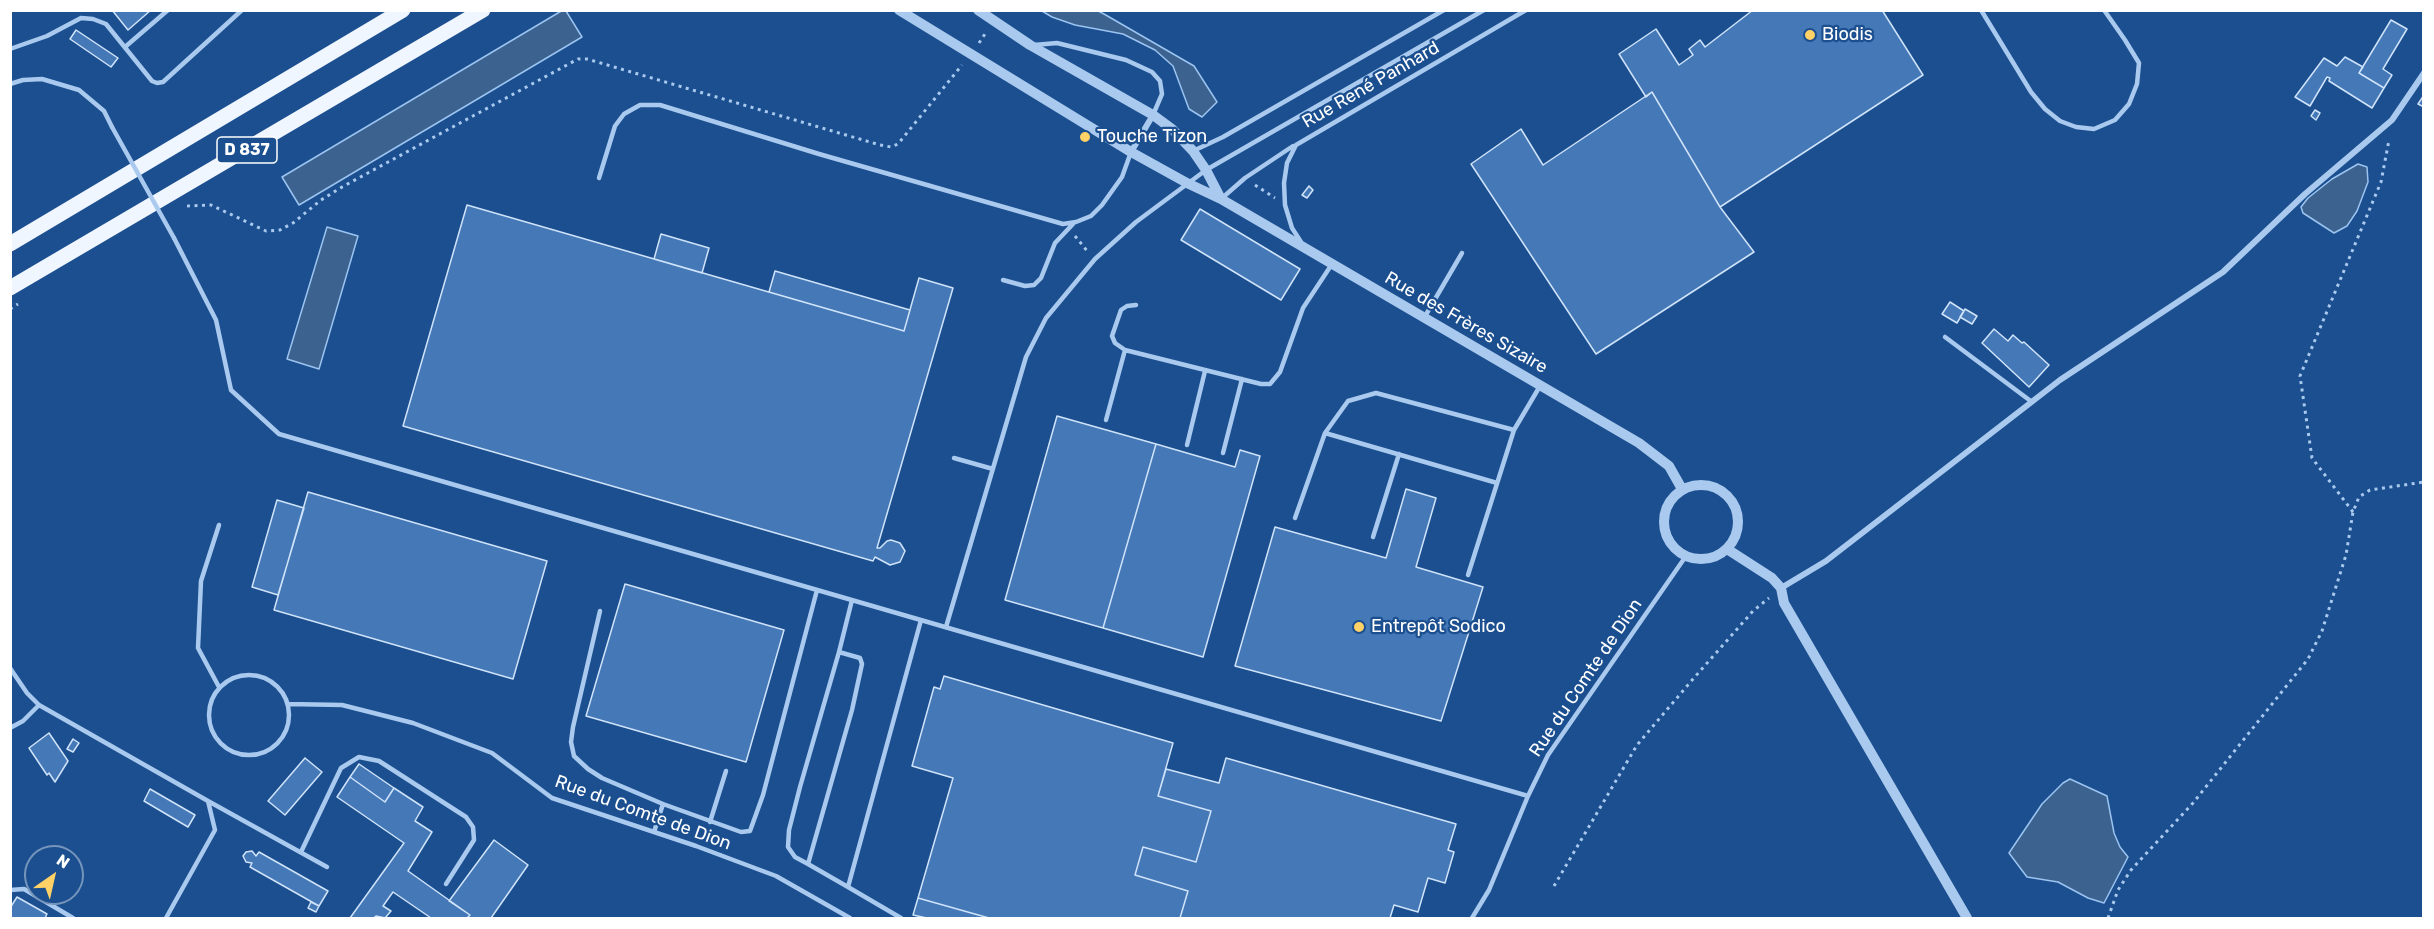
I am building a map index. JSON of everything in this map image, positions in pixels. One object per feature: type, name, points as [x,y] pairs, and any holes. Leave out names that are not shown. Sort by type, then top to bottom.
[{"type":"main road","name":"D 837","points":[[10,244],[403,10]]},
{"type":"main road","name":"D 837","points":[[10,288],[483,10]]},
{"type":"street","name":"Rue des Frères Sizaire","points":[[899,10],[1131,152],[1186,183],[1221,199],[1639,443],[1669,466],[1682,489]]},
{"type":"street","points":[[978,10],[1030,45],[1153,115],[1172,129],[1193,151],[1221,199]]},
{"type":"street","points":[[1780,588],[1826,561],[2060,380],[2223,272],[2306,194],[2392,120],[2424,73]]},
{"type":"street","points":[[1131,152],[1153,115]]},
{"type":"street","points":[[1703,484],[1723,492],[1736,509],[1738,530],[1727,549],[1715,557],[1701,559],[1686,556],[1670,544],[1663,524],[1668,504],[1682,489],[1703,484]]},
{"type":"street","points":[[1727,549],[1772,578],[1780,588],[1784,603],[1967,918]]},
{"type":"lane","points":[[125,47],[168,10]]},
{"type":"lane","points":[[10,49],[47,36],[81,18],[106,24],[152,81],[163,82],[243,10]]},
{"type":"lane","name":"Rue René Panhard","points":[[1193,151],[1223,137],[1444,10]]},
{"type":"lane","points":[[946,627],[1017,383],[1046,318],[1095,259],[1136,222],[1206,170],[1484,10]]},
{"type":"lane","name":"Rue René Panhard","points":[[1306,249],[1292,228],[1286,205],[1284,183],[1287,163],[1296,145],[1526,10]]},
{"type":"lane","points":[[1981,10],[2031,92],[2045,109],[2076,128],[2094,129],[2115,120],[2129,104],[2137,84],[2139,63],[2103,10]]},
{"type":"lane","points":[[1030,45],[1057,43],[1125,60],[1152,72],[1160,81],[1161,94],[1153,115]]},
{"type":"lane","points":[[10,84],[23,80],[42,79],[79,90],[104,111],[216,320],[231,390],[279,434],[1528,796]]},
{"type":"lane","points":[[599,178],[615,126],[624,114],[640,105],[660,105],[1044,220],[1063,224],[1076,222]]},
{"type":"lane","points":[[1221,199],[1245,178],[1296,145]]},
{"type":"lane","points":[[1003,280],[1025,286],[1034,285],[1041,278],[1055,243],[1068,228],[1090,216],[1114,191],[1131,152]]},
{"type":"lane","points":[[1424,318],[1462,253]]},
{"type":"lane","points":[[1136,305],[1126,306],[1121,310],[1112,336],[1115,344],[1125,350],[1205,371],[1270,384],[1277,377],[1291,346],[1303,308],[1332,264]]},
{"type":"lane","points":[[1945,337],[2032,402]]},
{"type":"lane","points":[[1106,420],[1125,350]]},
{"type":"lane","points":[[1187,445],[1205,371]]},
{"type":"lane","points":[[1223,453],[1242,379]]},
{"type":"lane","points":[[1468,575],[1514,430],[1540,386]]},
{"type":"lane","points":[[1295,518],[1325,434],[1348,401],[1376,393],[1514,430]]},
{"type":"lane","points":[[1325,434],[1497,483]]},
{"type":"lane","points":[[1373,537],[1399,454]]},
{"type":"lane","points":[[954,458],[993,469]]},
{"type":"lane","points":[[219,525],[201,581],[198,648],[219,687]]},
{"type":"lane","name":"Rue du Comte de Dion","points":[[1472,918],[1489,890],[1528,796],[1548,755],[1686,556]]},
{"type":"lane","points":[[600,611],[573,727],[571,742],[574,756],[602,778],[663,804],[741,832],[750,831],[763,795],[817,590]]},
{"type":"lane","points":[[852,600],[789,830],[788,847],[795,857],[901,918]]},
{"type":"lane","points":[[848,887],[921,620]]},
{"type":"lane","points":[[808,864],[852,710],[862,664],[860,658],[839,651]]},
{"type":"lane","points":[[10,668],[27,693],[39,705],[327,867]]},
{"type":"lane","points":[[252,674],[275,683],[288,704],[290,718],[286,731],[278,743],[267,751],[254,755],[240,754],[227,749],[216,739],[210,727],[208,713],[211,699],[219,687],[240,675],[252,674]]},
{"type":"lane","name":"Rue du Comte de Dion","points":[[288,704],[342,705],[413,723],[492,753],[552,798],[776,876],[850,918]]},
{"type":"lane","points":[[10,728],[23,721],[39,705]]},
{"type":"lane","points":[[301,852],[341,768],[359,757],[379,762],[466,817],[473,827],[474,840],[446,884]]},
{"type":"lane","points":[[710,822],[726,771]]},
{"type":"lane","points":[[166,918],[215,830],[208,801]]},
{"type":"lane","points":[[654,832],[663,804]]},
{"type":"lane","points":[[10,890],[24,889],[73,918]]},
{"type":"path","points":[[178,211],[188,205],[211,205],[266,231],[280,230],[293,223],[321,200],[578,59],[587,59],[891,147],[898,144],[970,55],[993,22]]},
{"type":"path","points":[[2353,512],[2312,458],[2300,376],[2381,182],[2392,120]]},
{"type":"path","points":[[1068,228],[1095,259]]},
{"type":"path","points":[[10,309],[20,303]]},
{"type":"path","points":[[2108,918],[2118,890],[2131,870],[2193,803],[2308,659],[2322,631],[2346,555],[2353,512],[2359,497],[2370,490],[2424,482]]},
{"type":"path","points":[[1554,886],[1637,745],[1753,611],[1780,588]]},
{"type":"water","points":[[563,10],[566,11],[582,37],[299,205],[282,177]]},
{"type":"water","points":[[1042,11],[1098,11],[1104,14],[1194,66],[1217,102],[1202,117],[1189,109],[1173,66],[1155,50],[1123,34],[1075,25]]},
{"type":"water","points":[[2358,164],[2367,167],[2368,182],[2357,211],[2347,226],[2334,233],[2303,213],[2301,207],[2308,198],[2332,179]]},
{"type":"water","points":[[327,227],[358,236],[319,369],[287,359]]},
{"type":"water","points":[[2070,779],[2107,796],[2114,833],[2120,847],[2128,857],[2104,903],[2088,898],[2058,882],[2027,877],[2009,853],[2042,804]]},
{"type":"building","points":[[112,10],[151,10],[128,30]]},
{"type":"building","points":[[1753,10],[1882,10],[1923,75],[1720,207],[1652,92],[1646,97],[1619,54],[1656,29],[1679,65],[1693,55],[1689,49],[1700,40],[1705,47]]},
{"type":"building","points":[[2391,20],[2407,29],[2383,69],[2392,75],[2384,88],[2359,73]]},
{"type":"building","points":[[76,30],[118,58],[111,67],[70,39]]},
{"type":"building","points":[[2345,57],[2363,67],[2359,73],[2384,88],[2372,108],[2329,81],[2330,78],[2327,77],[2310,106],[2295,97],[2324,58],[2337,66]]},
{"type":"building","points":[[1652,92],[1720,207],[1754,252],[1596,354],[1471,164],[1521,129],[1543,165]]},
{"type":"building","points":[[2424,95],[2424,107],[2418,104]]},
{"type":"building","points":[[2315,110],[2320,113],[2316,120],[2311,116]]},
{"type":"building","points":[[1309,186],[1313,190],[1307,198],[1302,195]]},
{"type":"building","points":[[467,205],[904,331],[919,278],[953,288],[877,548],[891,540],[900,543],[905,551],[900,562],[890,565],[875,557],[873,561],[403,426]]},
{"type":"building","points":[[1200,209],[1300,269],[1281,300],[1181,240]]},
{"type":"building","points":[[661,234],[709,248],[702,273],[654,259]]},
{"type":"building","points":[[775,271],[910,310],[904,331],[769,292]]},
{"type":"building","points":[[1950,302],[1964,311],[1957,323],[1942,314]]},
{"type":"building","points":[[1965,309],[1977,316],[1972,324],[1960,317]]},
{"type":"building","points":[[1994,329],[2008,341],[2013,335],[2022,343],[2024,342],[2049,365],[2029,387],[1982,343]]},
{"type":"building","points":[[1057,416],[1156,444],[1103,628],[1005,600]]},
{"type":"building","points":[[1156,444],[1235,467],[1240,450],[1260,456],[1203,657],[1103,628]]},
{"type":"building","name":"Entrepôt Sodico","points":[[1406,489],[1436,498],[1416,567],[1483,587],[1441,721],[1235,666],[1275,527],[1386,558]]},
{"type":"building","points":[[308,492],[547,561],[513,679],[274,610]]},
{"type":"building","points":[[277,500],[304,508],[278,595],[252,587]]},
{"type":"building","points":[[625,584],[784,630],[746,762],[586,716]]},
{"type":"building","points":[[944,676],[1173,743],[1158,796],[1211,811],[1196,862],[1143,847],[1135,875],[1188,891],[1180,918],[989,918],[918,898],[953,778],[912,766],[934,687],[940,689]]},
{"type":"building","points":[[49,733],[68,761],[55,782],[49,773],[47,775],[29,748]]},
{"type":"building","points":[[73,739],[79,743],[73,752],[67,749]]},
{"type":"building","points":[[305,758],[322,772],[285,815],[268,801]]},
{"type":"building","points":[[1226,758],[1456,824],[1448,850],[1454,852],[1445,883],[1428,878],[1418,912],[1394,905],[1390,918],[1180,918],[1188,891],[1135,875],[1143,847],[1196,862],[1211,811],[1158,796],[1166,769],[1219,783]]},
{"type":"building","points":[[359,764],[394,788],[385,802],[350,777]]},
{"type":"building","points":[[350,777],[385,802],[394,788],[423,807],[415,821],[432,832],[408,871],[470,915],[467,918],[431,918],[393,892],[383,906],[391,911],[385,918],[376,916],[374,918],[350,918],[404,843],[337,797]]},
{"type":"building","points":[[150,789],[195,815],[188,827],[144,801]]},
{"type":"building","points":[[494,840],[528,865],[491,918],[467,918],[470,915],[449,901]]},
{"type":"building","points":[[252,851],[256,856],[259,852],[328,891],[319,906],[250,867],[252,863],[246,862],[243,856],[246,852]]},
{"type":"building","points":[[17,897],[24,901],[24,905],[31,905],[47,914],[45,918],[10,918],[10,908]]},
{"type":"building","points":[[918,898],[989,918],[927,918],[913,915]]},
{"type":"building","points":[[311,902],[319,906],[316,912],[308,908]]},
{"type":"place","name":"Biodis","points":[[1810,35]]},
{"type":"place","name":"Touche Tizon","points":[[1085,137]]},
{"type":"place","name":"Entrepôt Sodico","points":[[1359,627]]}]
